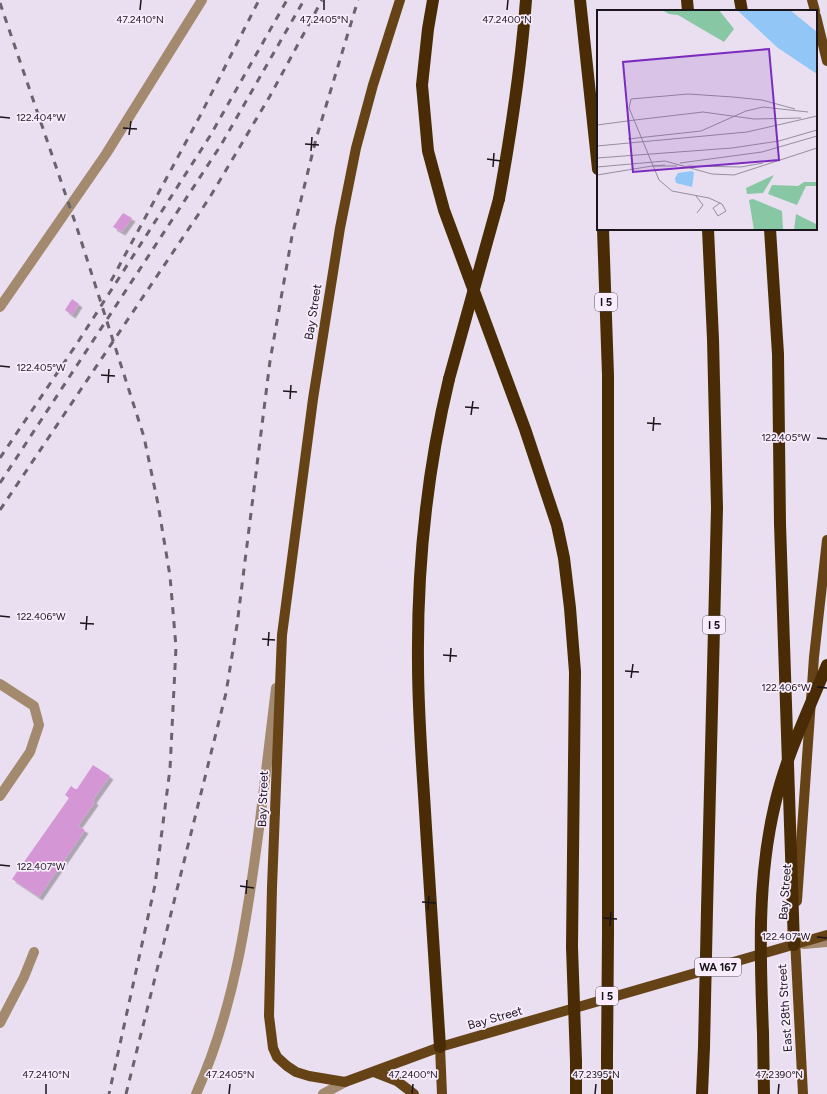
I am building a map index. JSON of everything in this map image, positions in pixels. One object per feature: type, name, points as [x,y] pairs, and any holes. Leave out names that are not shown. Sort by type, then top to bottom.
[{"type":"highway","points":[[433,0],[428,29],[422,86],[428,151],[444,210],[525,428],[557,525],[564,558],[575,672],[572,947],[576,1094]]},
{"type":"highway","points":[[440,1047],[421,744],[418,663],[419,598],[424,533],[440,416],[499,199],[507,156],[523,44],[526,0]]},
{"type":"highway","points":[[580,0],[597,160]]},
{"type":"highway","points":[[687,0],[688,10]]},
{"type":"highway","points":[[740,0],[742,10]]},
{"type":"highway","name":"I 5","points":[[603,230],[608,375],[607,1094]]},
{"type":"highway","name":"I 5","points":[[702,1094],[717,508],[713,339],[708,230]]},
{"type":"highway","points":[[770,230],[778,354],[780,524],[794,945]]},
{"type":"highway","points":[[764,1094],[761,904],[766,851],[775,804],[787,762],[827,665]]},
{"type":"main road","name":"Bay Street","points":[[400,0],[373,85],[358,141],[340,228],[313,399],[282,635],[272,887],[269,1016],[273,1048],[277,1057],[296,1072],[309,1076],[346,1082],[440,1047],[794,945],[814,657],[827,540]]},
{"type":"main road","points":[[812,0],[815,10]]},
{"type":"main road","points":[[817,20],[827,61]]},
{"type":"main road","points":[[794,945],[827,936]]},
{"type":"main road","name":"East 28th Street","points":[[794,945],[803,1094]]},
{"type":"main road","points":[[440,1047],[442,1094]]},
{"type":"main road","points":[[374,1072],[397,1081],[414,1094]]},
{"type":"street","points":[[0,307],[106,154],[202,0]]},
{"type":"street","name":"Bay Street","points":[[196,1094],[204,1077],[230,998],[242,937],[253,878],[282,635]]},
{"type":"street","points":[[0,684],[34,706],[39,725],[30,752],[0,796]]},
{"type":"street","points":[[794,945],[827,942]]},
{"type":"street","points":[[0,1023],[24,977],[34,952]]},
{"type":"street","name":"Bay Street","points":[[323,1094],[346,1082]]},
{"type":"building","points":[[123,213],[132,218],[122,232],[113,227]]},
{"type":"building","points":[[72,299],[79,304],[72,315],[65,310]]},
{"type":"building","points":[[93,765],[110,776],[93,800],[95,802],[78,826],[85,830],[39,897],[12,879],[69,798],[65,795],[71,786],[77,789]]},
{"type":"railway","points":[[111,281],[200,116],[259,0]]},
{"type":"railway","points":[[0,458],[76,345],[210,136],[287,0]]},
{"type":"railway","points":[[0,483],[221,145],[304,0]]},
{"type":"railway","points":[[0,510],[210,197],[270,96],[322,0]]},
{"type":"railway","points":[[126,1094],[226,693],[237,625],[270,361],[292,236],[316,139],[358,0]]},
{"type":"railway","points":[[0,3],[77,228],[144,437],[158,504],[170,576],[176,647],[170,769],[155,885],[109,1094]]}]
